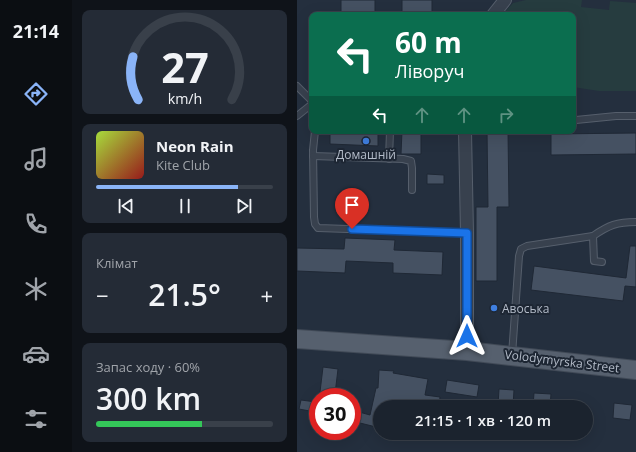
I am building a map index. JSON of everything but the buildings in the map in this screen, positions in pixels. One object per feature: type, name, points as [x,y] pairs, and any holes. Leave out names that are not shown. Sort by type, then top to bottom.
[{"type":"main road","name":"Volodymyrska Street","points":[[297,339],[467,351],[636,370]]},
{"type":"street","points":[[495,12],[505,0]]},
{"type":"street","points":[[465,134],[467,351]]},
{"type":"lane","points":[[297,86],[309,97]]},
{"type":"lane","points":[[297,116],[309,106]]},
{"type":"lane","points":[[576,120],[616,116],[636,116]]},
{"type":"lane","points":[[315,134],[313,156],[314,218],[315,224],[318,228],[467,233]]},
{"type":"lane","points":[[389,158],[390,134]]},
{"type":"lane","points":[[313,156],[389,158],[411,161],[413,168],[412,190]]},
{"type":"lane","points":[[512,356],[519,256],[521,249],[527,246],[593,236],[601,230],[614,224],[636,222]]},
{"type":"lane","points":[[593,236],[593,261],[602,262]]},
{"type":"green space","points":[[526,0],[582,0],[581,7],[609,10],[610,1],[636,3],[636,91],[599,91],[576,87],[576,12],[505,12],[513,3]]},
{"type":"place","name":"Домашній","points":[[366,141]]},
{"type":"place","name":"Авоська","points":[[494,308]]},
{"type":"route","points":[[352,229],[467,233],[467,336]]}]
